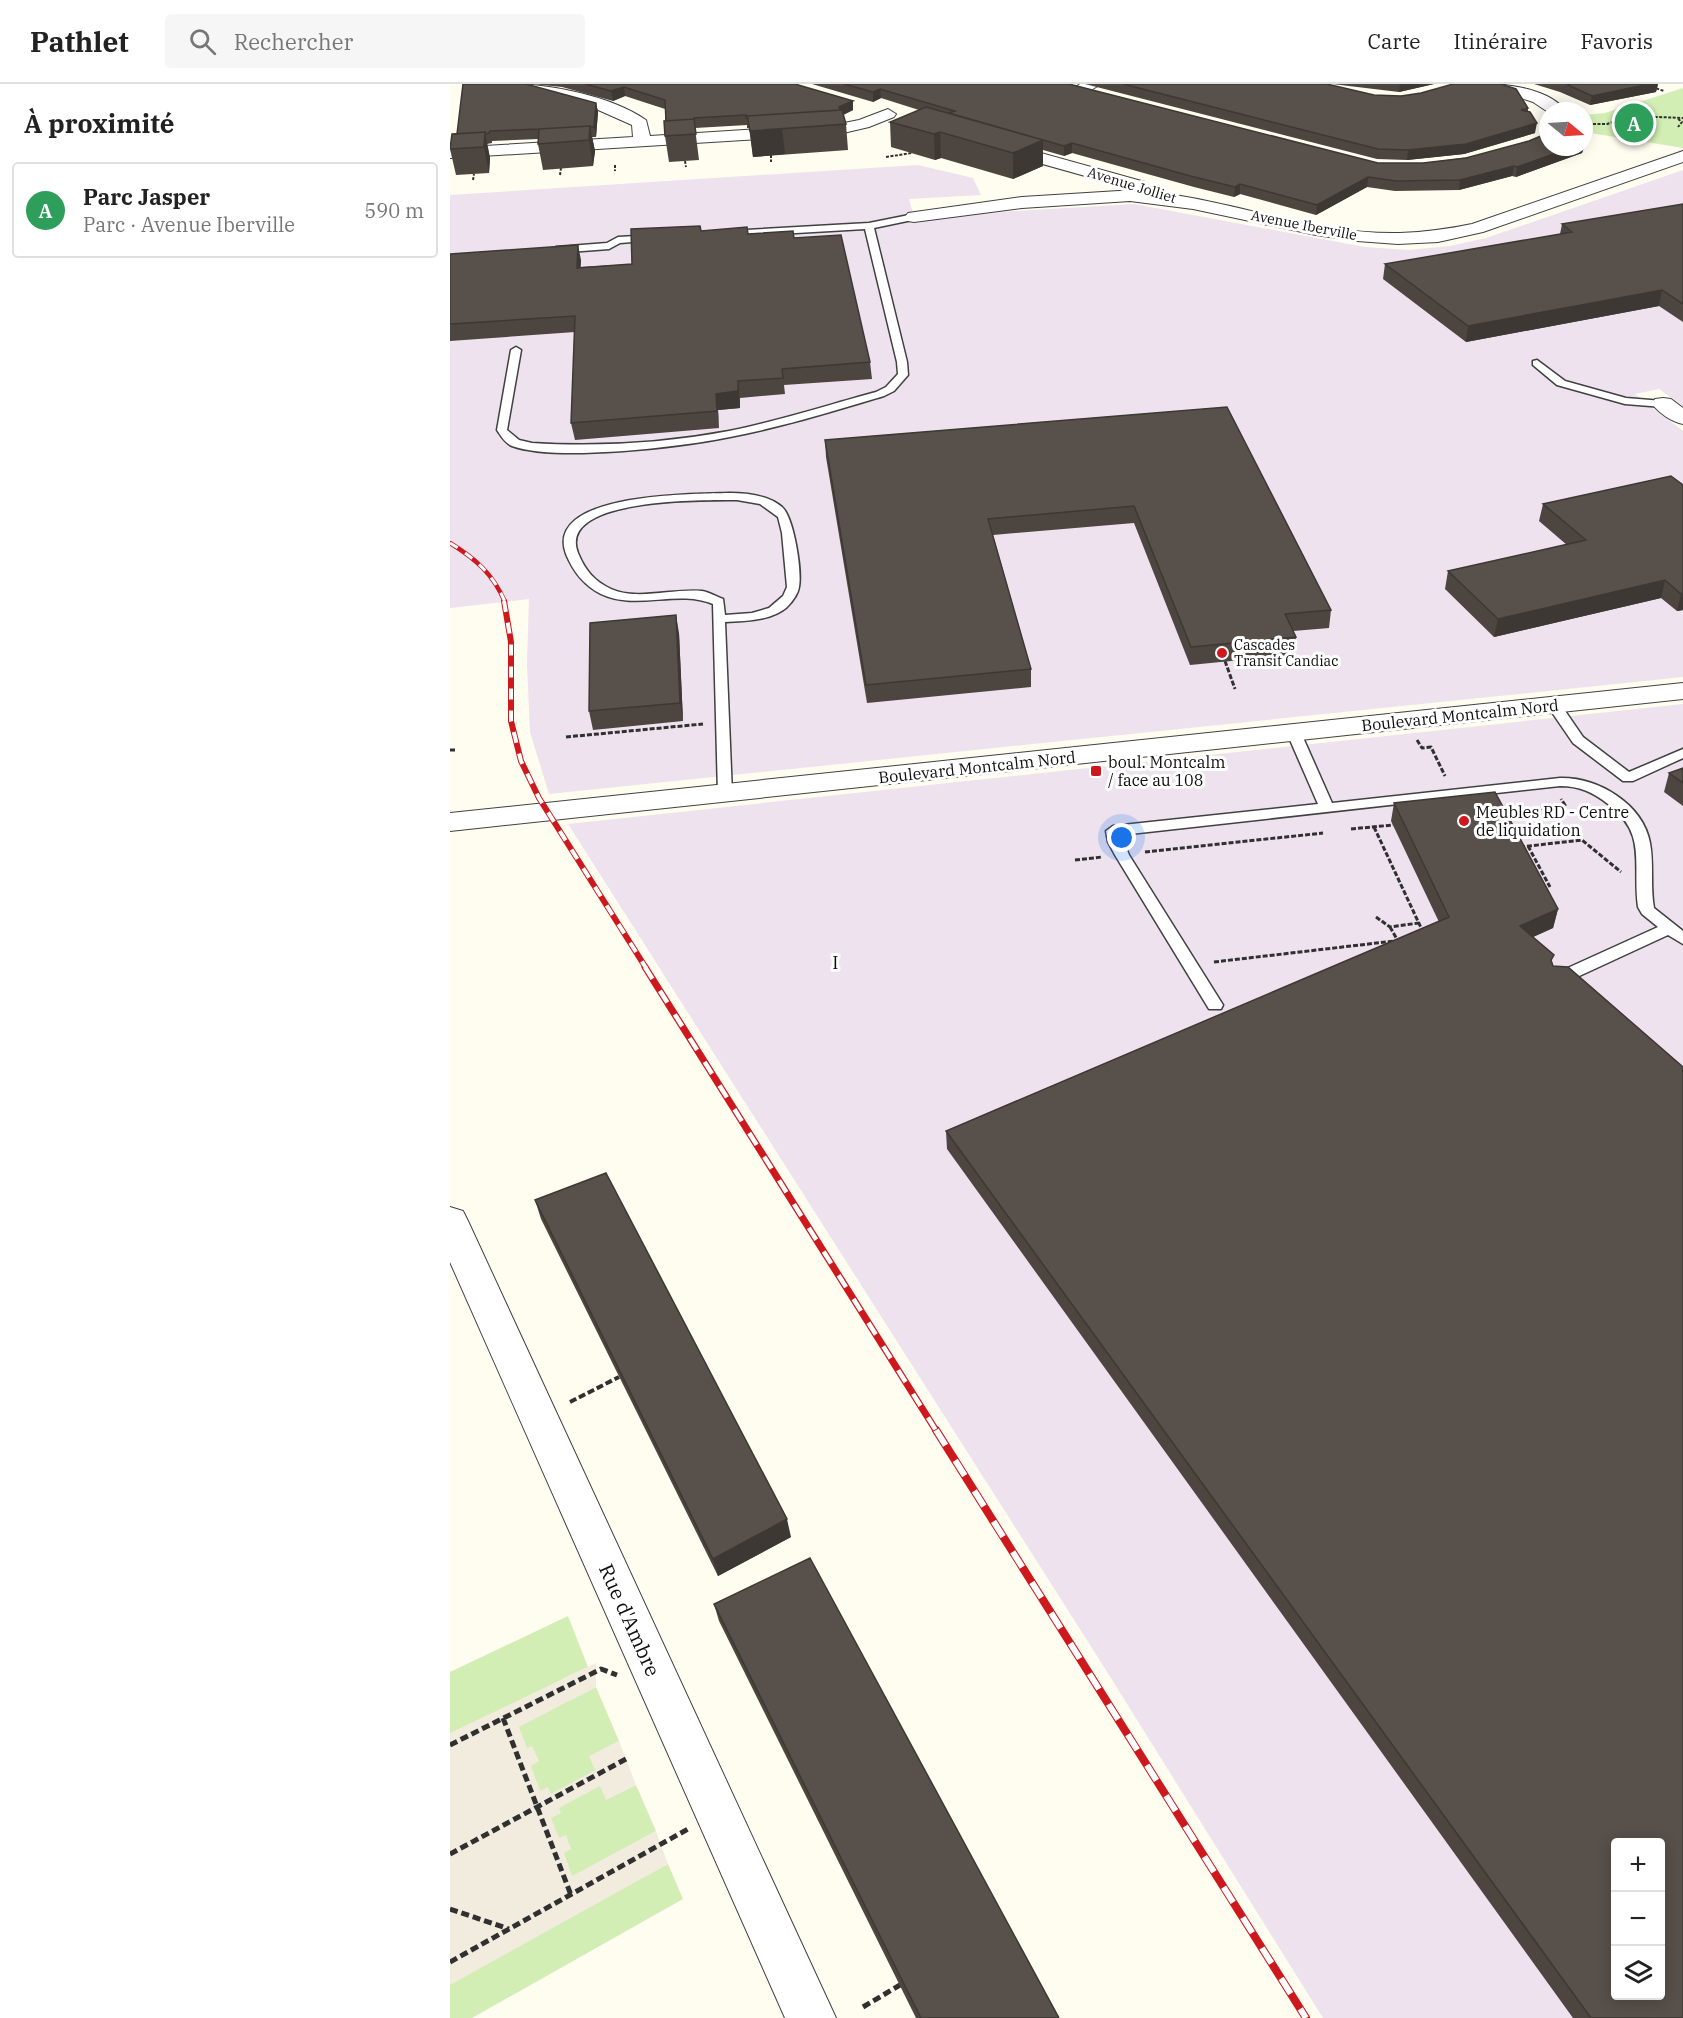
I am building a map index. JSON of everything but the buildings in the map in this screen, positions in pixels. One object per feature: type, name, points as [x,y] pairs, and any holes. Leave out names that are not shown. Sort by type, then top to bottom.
[{"type":"street","points":[[517,84],[561,93],[630,116],[640,123],[642,141]]},
{"type":"street","points":[[1492,84],[1544,102]]},
{"type":"street","points":[[866,107],[908,120]]},
{"type":"street","points":[[450,153],[839,129],[863,124],[888,114]]},
{"type":"street","name":"Avenue Jolliet","points":[[990,143],[1147,188],[1186,202]]},
{"type":"street","name":"Avenue Iberville","points":[[914,217],[976,206],[1107,196],[1144,196],[1374,238],[1426,238],[1477,228],[1683,156]]},
{"type":"street","name":"Avenue Jolliet","points":[[1079,169],[1096,178],[1107,196]]},
{"type":"street","points":[[1663,404],[1683,418]]},
{"type":"street","name":"Boulevard Montcalm Nord","points":[[450,822],[1683,691]]},
{"type":"street","name":"Rue d'Ambre","points":[[450,1221],[646,1659],[811,2018]]},
{"type":"lane","points":[[712,235],[869,226],[914,217]]},
{"type":"lane","points":[[516,350],[502,430],[515,442],[531,446],[572,447],[700,439],[781,422],[880,394],[890,389],[903,375],[902,362],[869,226]]},
{"type":"lane","points":[[542,250],[609,246],[618,240],[667,237]]},
{"type":"lane","points":[[1537,363],[1561,383],[1625,401],[1663,404]]},
{"type":"lane","points":[[719,618],[762,615],[784,604],[791,595],[793,587],[786,520],[769,503],[744,497],[631,502],[590,515],[570,536],[568,546],[583,575],[613,599],[702,595],[719,602],[719,618],[725,794]]},
{"type":"lane","points":[[1554,705],[1578,740],[1628,778],[1683,753]]},
{"type":"lane","points":[[1294,733],[1327,808]]},
{"type":"lane","points":[[1215,1005],[1122,855],[1115,842],[1113,831],[1560,782],[1587,784],[1612,800],[1637,822],[1643,853],[1645,905],[1647,910],[1683,939]]},
{"type":"lane","points":[[1556,980],[1670,928]]},
{"type":"path","points":[[1645,88],[1650,86],[1664,91]]},
{"type":"path","points":[[1612,123],[1625,117],[1637,116],[1683,118]]},
{"type":"path","points":[[1678,118],[1682,122],[1678,127]]},
{"type":"path","points":[[1593,123],[1612,123],[1644,132]]},
{"type":"path","points":[[886,157],[912,153]]},
{"type":"path","points":[[771,155],[771,162]]},
{"type":"path","points":[[685,161],[686,167]]},
{"type":"path","points":[[615,165],[615,171]]},
{"type":"path","points":[[561,168],[561,175]]},
{"type":"path","points":[[473,180],[474,174]]},
{"type":"path","points":[[1225,662],[1235,689]]},
{"type":"path","points":[[639,725],[640,731]]},
{"type":"path","points":[[566,737],[699,725]]},
{"type":"path","points":[[1413,734],[1422,748],[1431,747],[1449,784]]},
{"type":"path","points":[[450,750],[456,750]]},
{"type":"path","points":[[1493,814],[1565,805]]},
{"type":"path","points":[[1351,829],[1393,825]]},
{"type":"path","points":[[1374,827],[1426,938]]},
{"type":"path","points":[[1138,853],[1323,832]]},
{"type":"path","points":[[1510,848],[1582,840],[1630,879]]},
{"type":"path","points":[[1528,846],[1550,887]]},
{"type":"path","points":[[1076,860],[1107,856]]},
{"type":"path","points":[[1530,868],[1539,867]]},
{"type":"path","points":[[1376,917],[1390,927],[1398,941]]},
{"type":"path","points":[[1390,927],[1419,923]]},
{"type":"path","points":[[1208,963],[1407,940]]},
{"type":"path","points":[[570,1402],[619,1377]]},
{"type":"path","points":[[450,1745],[602,1670],[619,1676]]},
{"type":"path","points":[[503,1718],[571,1894]]},
{"type":"path","points":[[450,1854],[626,1759]]},
{"type":"path","points":[[450,1962],[689,1828]]},
{"type":"path","points":[[450,1909],[509,1929]]},
{"type":"path","points":[[863,2007],[900,1985]]},
{"type":"shaded area","points":[[918,165],[973,178],[981,195],[909,199],[914,217],[1134,204],[1365,247],[1408,250],[1450,246],[1486,238],[1683,170],[1683,406],[1659,389],[1635,394],[1683,431],[1683,677],[549,794],[530,732],[527,664],[529,599],[450,608],[450,195]]},
{"type":"shaded area","points":[[1683,704],[1683,2018],[1323,2018],[1104,1667],[568,824]]},
{"type":"shaded area","points":[[596,1663],[596,1687],[519,1727],[527,1748],[532,1746],[539,1761],[531,1766],[540,1791],[548,1787],[551,1794],[595,1770],[589,1756],[619,1741],[636,1785],[606,1800],[600,1786],[559,1808],[561,1813],[551,1818],[559,1838],[566,1835],[571,1849],[564,1853],[572,1876],[656,1831],[668,1864],[450,1985],[450,1733]]},
{"type":"green space","points":[[1683,88],[1683,148],[1593,133],[1593,114],[1605,113]]},
{"type":"green space","points":[[568,1616],[588,1667],[562,1679],[571,1700],[596,1687],[619,1741],[593,1755],[611,1797],[636,1785],[656,1831],[631,1845],[644,1877],[668,1864],[683,1899],[472,2018],[450,2018],[450,1672]]},
{"type":"railway","points":[[450,543],[483,568],[495,583],[505,602]]},
{"type":"railway","points":[[504,601],[511,642],[511,721],[521,761],[539,798],[646,968]]},
{"type":"railway","points":[[645,967],[937,1432]]},
{"type":"railway","points":[[936,1430],[1306,2018]]},
{"type":"place","name":"Parc Jasper","points":[[1634,123]]},
{"type":"place","name":"Cascades Transit Candiac","points":[[1222,653]]},
{"type":"place","name":"boul. Montcalm / face au 108","points":[[1096,771]]},
{"type":"place","name":"Meubles RD - Centre de liquidation","points":[[1464,821]]},
{"type":"district","name":"I","points":[[836,962]]}]
